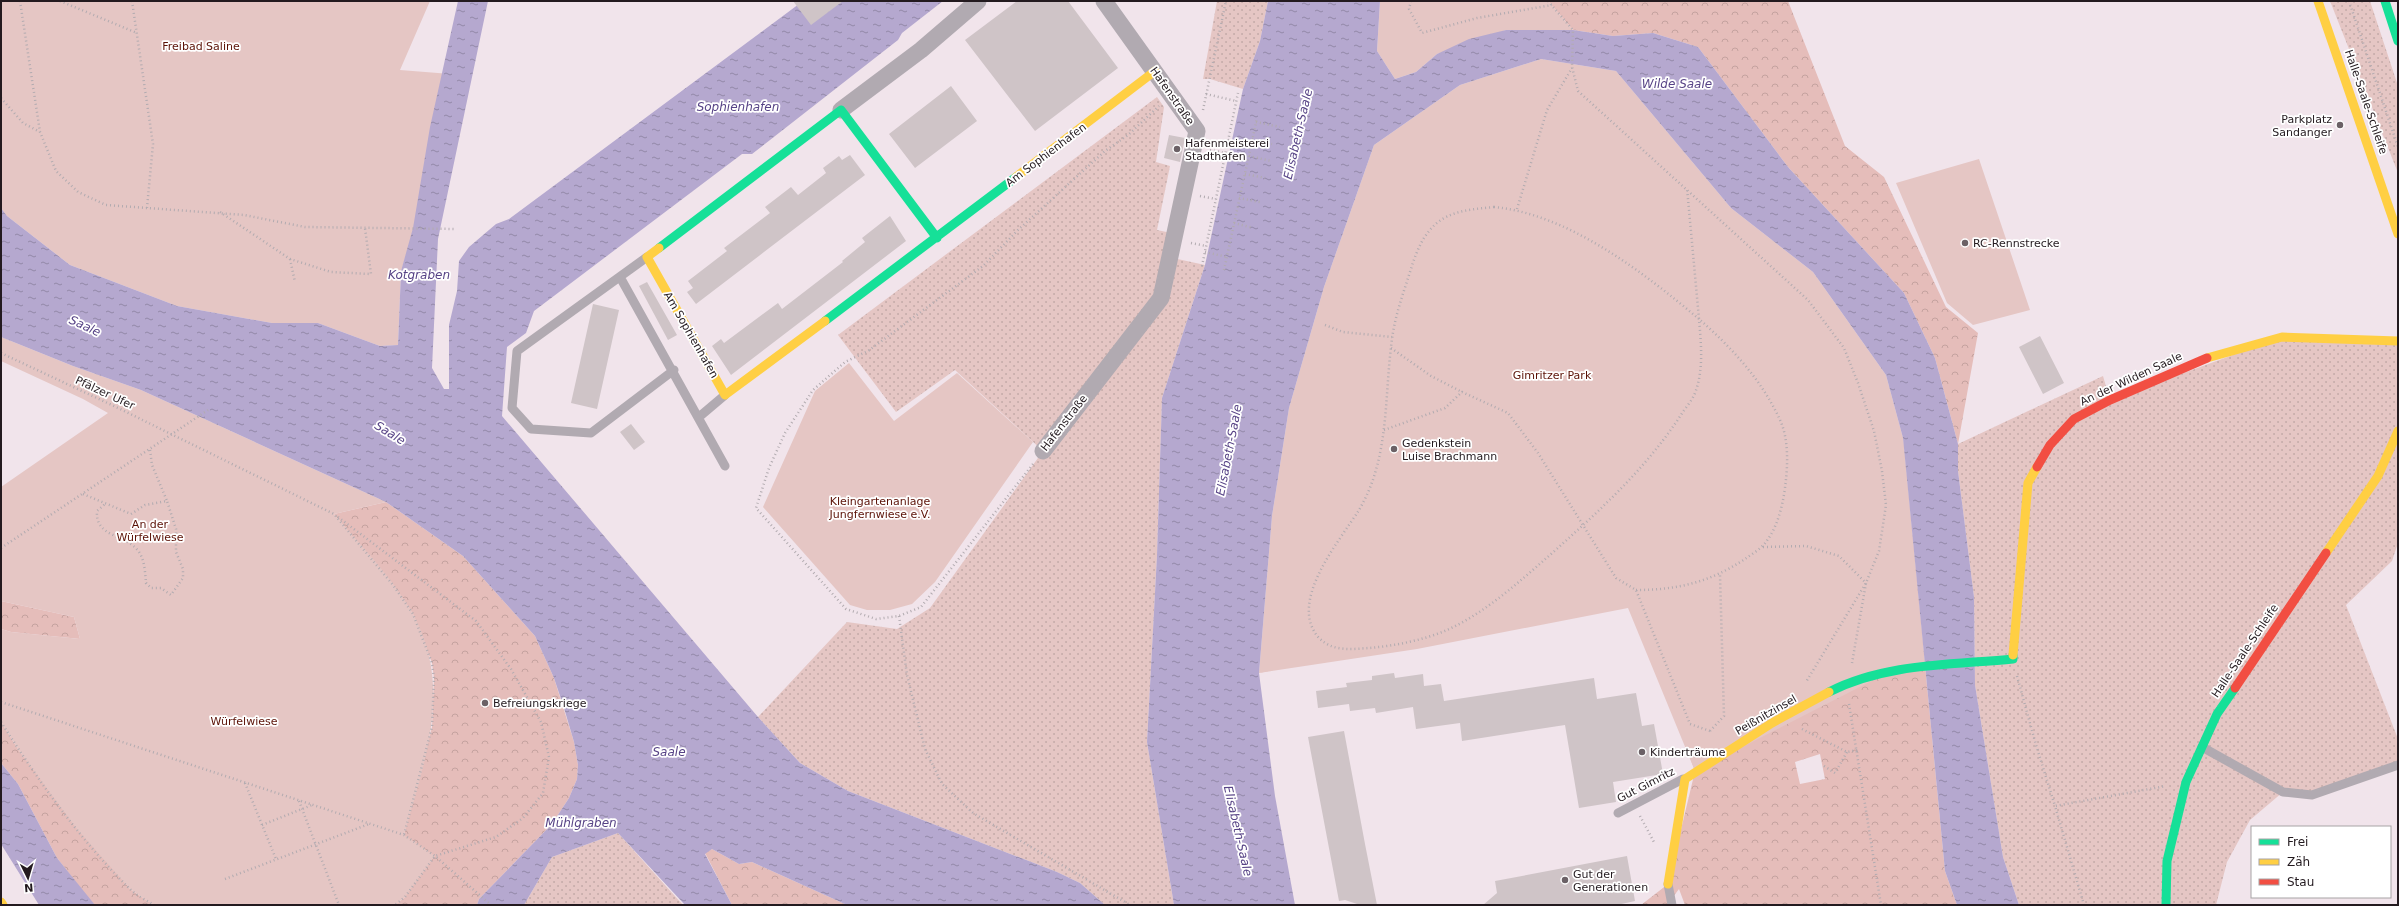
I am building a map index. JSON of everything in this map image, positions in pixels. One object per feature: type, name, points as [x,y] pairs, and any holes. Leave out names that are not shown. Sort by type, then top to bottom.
[{"type":"street","points":[[647,257],[921,50],[978,1]]},
{"type":"street","name":"Hafenstraße","points":[[1043,451],[1161,298],[1197,131],[1104,1]]},
{"type":"street","name":"Halle-Saale-Schleife","points":[[2318,1],[2398,234]]},
{"type":"street","points":[[2385,1],[2398,41]]},
{"type":"street","name":"Am Sophienhafen","points":[[647,257],[725,395],[937,238],[1155,71]]},
{"type":"street","points":[[841,110],[937,238]]},
{"type":"street","name":"An der Wilden Saale","points":[[2013,659],[2020,562],[2028,483],[2050,445],[2074,420],[2110,400],[2202,360],[2282,337],[2398,341]]},
{"type":"street","name":"Halle-Saale-Schleife","points":[[2166,905],[2167,861],[2186,782],[2217,714],[2378,476],[2398,431]]},
{"type":"street","name":"Peißnitzinsel","points":[[1685,779],[1782,719],[1845,684],[1893,670],[2013,659]]},
{"type":"street","points":[[1668,884],[1685,779]]},
{"type":"lane","points":[[647,257],[517,351],[512,408],[531,429],[591,433],[674,370]]},
{"type":"lane","points":[[620,277],[674,370],[725,466]]},
{"type":"lane","points":[[699,417],[725,395]]},
{"type":"lane","points":[[2201,747],[2283,792],[2312,795],[2398,765]]},
{"type":"lane","name":"Gut Gimritz","points":[[1618,813],[1685,779]]},
{"type":"lane","points":[[1668,884],[1672,905]]},
{"type":"path","points":[[20,1],[40,132],[56,171],[78,192],[106,205],[220,212],[305,227],[456,229]]},
{"type":"path","points":[[60,1],[137,33]]},
{"type":"path","points":[[132,1],[153,144],[147,208]]},
{"type":"path","points":[[1197,131],[1226,1]]},
{"type":"path","points":[[1411,1],[1409,9],[1422,33],[1477,18],[1552,5]]},
{"type":"path","points":[[1548,1],[1573,30],[1572,67],[1578,91],[1687,188],[1808,300],[1844,348],[1874,431],[1882,471],[1886,505],[1879,551],[1866,583],[1802,687]]},
{"type":"path","points":[[2349,1],[2398,146]]},
{"type":"path","points":[[1517,210],[1547,110],[1572,67]]},
{"type":"path","points":[[1202,266],[1238,93]]},
{"type":"path","name":"Hafenstraße","points":[[1043,451],[920,607],[899,616],[876,619],[846,609],[756,508],[769,468],[786,433],[813,390],[845,362],[868,351],[983,266],[1048,203],[1105,151],[1128,134],[1172,94]]},
{"type":"path","points":[[1206,94],[1236,102]]},
{"type":"path","points":[[1,98],[23,123],[40,132]]},
{"type":"path","points":[[1224,270],[1257,118]]},
{"type":"path","points":[[1256,122],[1280,127]]},
{"type":"path","points":[[1252,139],[1272,144]]},
{"type":"path","points":[[1228,140],[1251,145]]},
{"type":"path","points":[[1218,152],[1225,153]]},
{"type":"path","points":[[1249,156],[1271,161]]},
{"type":"path","points":[[1245,174],[1265,178]]},
{"type":"path","points":[[1391,348],[1431,376],[1508,414],[1538,453],[1583,526],[1616,578],[1636,590],[1662,590],[1720,575],[1762,547],[1774,527],[1784,499],[1788,460],[1781,421],[1764,391],[1734,352],[1699,319],[1651,281],[1604,249],[1552,222],[1517,210],[1494,208],[1466,210],[1440,220],[1425,234],[1407,280],[1392,337],[1391,348],[1384,430],[1375,475],[1361,507],[1317,576],[1308,601],[1310,623],[1320,638],[1329,645],[1338,649],[1385,647],[1446,631],[1477,614],[1529,574],[1583,526],[1628,483],[1659,448],[1695,393],[1702,351],[1699,319],[1687,188]]},
{"type":"path","points":[[1208,197],[1216,199]]},
{"type":"path","points":[[1240,198],[1260,202]]},
{"type":"path","points":[[220,212],[290,259],[330,272],[371,274],[365,228]]},
{"type":"path","points":[[1234,224],[1253,228]]},
{"type":"path","points":[[1198,244],[1206,246]]},
{"type":"path","points":[[1205,252],[1227,257]]},
{"type":"path","points":[[290,259],[295,282]]},
{"type":"path","points":[[1324,326],[1343,332],[1392,337]]},
{"type":"path","name":"Pfälzer Ufer","points":[[1,353],[174,435],[334,514]]},
{"type":"path","points":[[1384,430],[1445,408],[1462,392]]},
{"type":"path","points":[[1,548],[174,435],[208,410]]},
{"type":"path","points":[[105,504],[97,511],[96,519],[100,528],[138,551],[143,560],[146,583],[151,588],[161,588],[171,595],[183,578],[183,569],[176,552],[176,529],[167,501],[152,465],[150,450]]},
{"type":"path","points":[[83,494],[131,514],[145,505],[167,501]]},
{"type":"path","points":[[334,514],[393,585],[413,614],[432,663],[434,678],[432,727],[404,835]]},
{"type":"path","points":[[334,514],[476,621],[511,669],[540,722],[549,757],[543,793],[523,818],[496,837],[436,856],[405,897],[395,905]]},
{"type":"path","points":[[1762,547],[1806,546],[1839,556],[1866,583]]},
{"type":"path","points":[[1636,590],[1690,724],[1710,731],[1724,716],[1720,575]]},
{"type":"path","points":[[1845,684],[1851,665],[1866,583]]},
{"type":"path","points":[[899,616],[907,675],[925,749],[942,784],[973,813],[1130,905]]},
{"type":"path","points":[[2013,659],[2021,696],[2084,905]]},
{"type":"path","points":[[1,702],[404,835],[436,856],[491,905]]},
{"type":"path","points":[[1851,713],[1858,750],[1881,905]]},
{"type":"path","points":[[1782,719],[1847,752],[1858,750]]},
{"type":"path","points":[[1,722],[20,752],[76,828],[130,889],[154,905]]},
{"type":"path","points":[[1824,766],[1835,773],[1847,752]]},
{"type":"path","points":[[2055,806],[2186,782]]},
{"type":"path","points":[[245,783],[276,859]]},
{"type":"path","points":[[299,801],[339,905]]},
{"type":"path","points":[[262,825],[312,805]]},
{"type":"path","points":[[1635,805],[1656,846]]},
{"type":"path","points":[[225,879],[370,824]]},
{"type":"green space","name":"Freibad Saline","points":[[1,1],[430,1],[400,70],[463,75],[401,271],[398,345],[380,346],[318,323],[272,323],[177,306],[70,265],[7,216],[1,208]]},
{"type":"green space","points":[[1217,1],[1268,1],[1260,41],[1243,89],[1210,79],[1203,79]]},
{"type":"green space","points":[[1380,1],[1548,1],[1573,30],[1506,30],[1437,54],[1416,72],[1395,79],[1377,51]]},
{"type":"green space","points":[[1548,1],[1788,1],[1845,146],[1884,177],[1946,307],[1978,333],[1958,444],[1935,358],[1904,293],[1788,167],[1698,47],[1653,33],[1613,36],[1573,30]]},
{"type":"green space","points":[[2330,1],[2370,1],[2398,86],[2398,173]]},
{"type":"green space","name":"Gimritzer Park","points":[[1541,59],[1616,71],[1731,208],[1813,272],[1886,375],[1903,438],[1925,667],[1893,670],[1695,771],[1628,608],[1417,649],[1259,673],[1272,516],[1289,408],[1324,287],[1374,145],[1460,85]]},
{"type":"green space","points":[[1157,97],[1164,107],[1156,162],[1170,166],[1157,230],[1176,234],[1173,258],[1205,265],[1162,398],[1157,555],[1147,742],[1174,905],[1105,905],[1080,883],[1057,872],[848,791],[800,763],[758,717],[847,622],[897,629],[930,608],[1043,451],[955,370],[896,412],[838,335]]},
{"type":"green space","name":"RC-Rennstrecke","points":[[1979,159],[2030,310],[1973,325],[1947,303],[1896,183]]},
{"type":"green space","name":"Würfelwiese","points":[[1,337],[73,366],[141,390],[386,502],[334,514],[376,562],[405,601],[413,614],[425,641],[431,669],[433,696],[427,752],[404,835],[435,856],[405,897],[395,905],[154,905],[130,889],[76,828],[20,752],[1,722],[1,629],[11,632],[80,639],[74,617],[1,601],[1,487],[108,413],[83,399],[1,361]]},
{"type":"green space","points":[[2282,337],[2398,341],[2398,543],[2392,561],[2346,605],[2398,739],[2398,765],[2312,795],[2283,792],[2250,820],[2227,862],[2216,905],[2019,905],[2003,857],[1975,685],[1974,597],[1958,471],[1958,444],[2103,376],[2110,400]]},
{"type":"green space","name":"Kleingartenanlage Jungfernwiese e.V.","points":[[849,363],[894,421],[957,373],[1033,442],[935,582],[912,604],[890,610],[867,610],[850,605],[763,507],[815,391]]},
{"type":"green space","points":[[1903,438],[1945,871],[1957,905],[1685,905],[1679,889],[1667,905],[1641,905],[1668,884],[1695,771],[1678,726],[1720,575],[1259,673]],"holes":[[[1820,754],[1825,779],[1800,784],[1795,762]]]},
{"type":"green space","points":[[386,502],[463,556],[535,636],[554,678],[574,742],[578,765],[577,779],[569,798],[552,824],[479,899],[477,905],[395,905],[405,897],[404,835],[432,727],[434,678],[432,663],[413,614],[393,585],[334,514]]},
{"type":"green space","points":[[1,601],[74,617],[80,639],[11,632],[1,629]]},
{"type":"green space","points":[[1,722],[20,752],[130,889],[154,905],[95,905],[89,899],[57,858],[18,784],[1,763]]},
{"type":"green space","points":[[618,833],[683,905],[524,905],[552,857]]},
{"type":"green space","points":[[712,849],[739,864],[752,862],[847,905],[732,905],[705,853]]},
{"type":"water","name":"Saale","points":[[458,1],[488,1],[438,239],[432,368],[444,389],[449,389],[449,325],[457,291],[459,261],[469,247],[496,224],[509,219],[803,1],[943,1],[902,33],[898,40],[752,154],[742,154],[534,311],[526,333],[507,347],[502,416],[758,717],[800,763],[848,791],[1057,872],[1080,883],[1105,905],[847,905],[752,862],[739,864],[712,849],[705,854],[732,905],[685,905],[618,833],[552,857],[524,905],[477,905],[479,899],[552,824],[569,798],[577,779],[578,765],[574,742],[554,678],[535,636],[463,556],[386,502],[141,390],[73,366],[1,337],[1,208],[7,216],[70,265],[177,306],[272,323],[318,323],[380,346],[398,345],[401,271],[413,228],[430,127]]},
{"type":"water","points":[[1268,1],[1380,1],[1377,51],[1395,79],[1416,72],[1437,54],[1469,39],[1506,30],[1573,30],[1613,36],[1653,33],[1698,47],[1788,167],[1904,293],[1935,358],[1958,444],[1958,471],[1974,597],[1975,685],[2003,857],[2019,905],[1957,905],[1945,871],[1903,438],[1886,375],[1813,272],[1731,208],[1616,71],[1541,59],[1460,85],[1374,145],[1324,287],[1289,408],[1272,516],[1259,673],[1275,796],[1295,905],[1174,905],[1147,742],[1157,555],[1162,398],[1205,265],[1243,89],[1260,41]]},
{"type":"water","points":[[1,763],[18,784],[57,858],[95,905],[39,905],[1,844]]},
{"type":"building","points":[[793,1],[843,1],[811,25]]},
{"type":"building","points":[[1017,1],[1068,1],[1118,68],[1035,131],[965,40]]},
{"type":"building","points":[[951,86],[977,121],[915,168],[889,134]]},
{"type":"building","name":"Hafenmeisterei Stadthafen","points":[[1169,135],[1185,138],[1180,162],[1164,158]]},
{"type":"building","points":[[850,155],[865,175],[696,304],[687,292],[693,288],[688,281],[727,251],[724,248],[770,213],[765,207],[791,187],[798,195],[826,173],[823,168],[839,156],[842,160]]},
{"type":"building","points":[[890,216],[906,241],[731,375],[712,346],[721,339],[724,343],[778,303],[782,309],[843,262],[842,261],[865,242],[862,238]]},
{"type":"building","points":[[647,282],[677,335],[668,340],[639,286]]},
{"type":"building","points":[[593,304],[619,310],[597,409],[571,403]]},
{"type":"building","points":[[2040,336],[2064,383],[2043,394],[2019,347]]},
{"type":"building","points":[[631,424],[645,442],[634,450],[620,432]]},
{"type":"building","points":[[1394,673],[1395,678],[1423,674],[1424,686],[1441,684],[1444,701],[1594,678],[1597,699],[1636,693],[1642,726],[1654,724],[1663,774],[1613,782],[1616,802],[1579,808],[1565,725],[1462,741],[1460,723],[1416,729],[1413,707],[1376,713],[1375,708],[1350,711],[1349,704],[1318,708],[1316,691],[1347,687],[1346,683],[1372,680],[1372,676]]},
{"type":"building","points":[[1344,731],[1377,905],[1360,905],[1345,900],[1339,901],[1308,737]]},
{"type":"building","name":"Gut der Generationen","points":[[1627,856],[1635,901],[1617,905],[1483,905],[1497,893],[1495,881]]},
{"type":"traffic: fast","points":[[2385,1],[2398,41]]},
{"type":"traffic: fast","points":[[659,248],[841,110],[937,238]]},
{"type":"traffic: fast","points":[[825,321],[1016,177]]},
{"type":"traffic: fast","points":[[1829,692],[1873,675],[1896,670],[1943,664],[2013,659],[2013,655]]},
{"type":"traffic: fast","points":[[2166,905],[2167,861],[2186,782],[2217,714],[2235,688]]},
{"type":"traffic: slow","points":[[2318,1],[2398,234]]},
{"type":"traffic: slow","points":[[1016,177],[1155,71]]},
{"type":"traffic: slow","points":[[659,248],[647,257],[725,395],[825,321]]},
{"type":"traffic: slow","points":[[2207,358],[2282,337],[2398,341]]},
{"type":"traffic: slow","points":[[2326,553],[2378,476],[2398,431]]},
{"type":"traffic: slow","points":[[2013,655],[2028,483],[2037,467]]},
{"type":"traffic: slow","points":[[1668,884],[1685,779],[1772,723],[1829,692]]},
{"type":"traffic: jam","points":[[2037,467],[2050,445],[2074,419],[2110,400],[2207,358]]},
{"type":"traffic: jam","points":[[2235,688],[2326,553]]},
{"type":"place","name":"Parkplatz Sandanger","points":[[2340,125]]},
{"type":"place","name":"Hafenmeisterei Stadthafen","points":[[1177,149]]},
{"type":"place","name":"RC-Rennstrecke","points":[[1965,243]]},
{"type":"place","name":"Gedenkstein Luise Brachmann","points":[[1394,449]]},
{"type":"place","name":"Befreiungskriege","points":[[485,703]]},
{"type":"place","name":"Kinderträume","points":[[1642,752]]},
{"type":"place","name":"Gut der Generationen","points":[[1565,880]]},
{"type":"water label","name":"Wilde Saale","points":[[1677,84]]},
{"type":"water label","name":"Sophienhafen","points":[[738,107]]},
{"type":"water label","name":"Elisabeth-Saale","points":[[1298,134]]},
{"type":"water label","name":"Kotgraben","points":[[419,275]]},
{"type":"water label","name":"Elisabeth-Saale","points":[[1229,450]]},
{"type":"water label","name":"Mühlgraben","points":[[581,823]]},
{"type":"water label","name":"Elisabeth-Saale","points":[[1238,831]]},
{"type":"park label","name":"An der Würfelwiese","points":[[150,530]]}]
